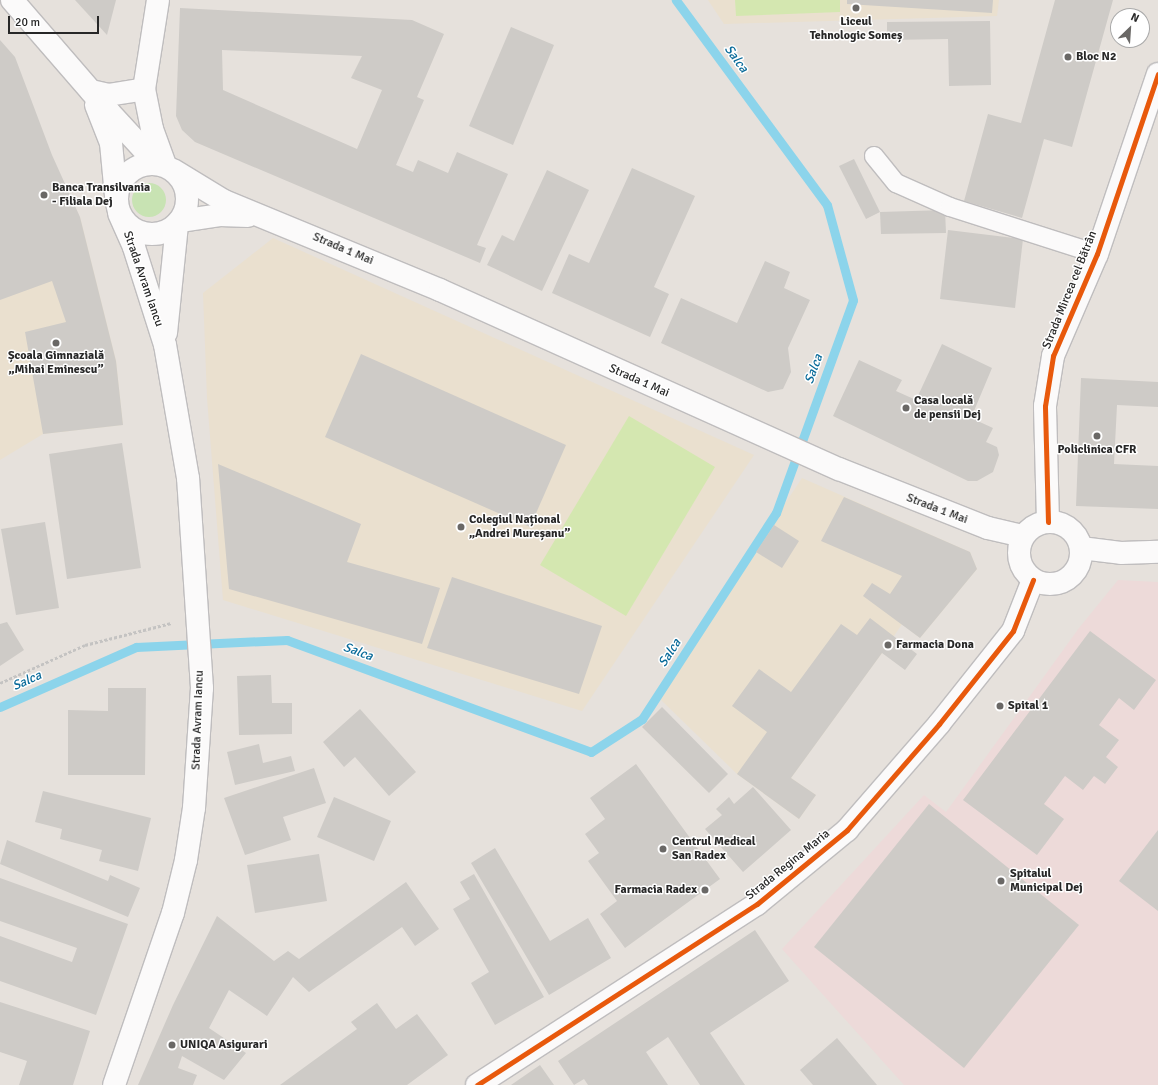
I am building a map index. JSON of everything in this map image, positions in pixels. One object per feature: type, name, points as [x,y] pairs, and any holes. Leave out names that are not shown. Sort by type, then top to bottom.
[{"type":"main road","name":"Strada 1 Mai","points":[[12,0],[91,91],[165,166],[183,182],[187,193],[187,205],[178,222]]},
{"type":"main road","points":[[118,207],[119,184],[129,172],[142,164],[165,166],[152,129],[144,89],[158,0]]},
{"type":"main road","name":"Strada Mircea cel Bătrân","points":[[1048,522],[1046,406],[1053,356],[1097,254],[1158,74]]},
{"type":"main road","points":[[91,91],[108,96],[144,89]]},
{"type":"main road","name":"Strada 1 Mai","points":[[91,91],[111,143],[118,207],[128,226],[142,233],[159,234],[178,222],[220,216],[259,216]]},
{"type":"main road","name":"Strada 1 Mai","points":[[165,166],[224,201],[440,290],[731,422],[839,469],[988,528],[1023,536]]},
{"type":"main road","name":"Strada Avram Iancu","points":[[114,1085],[173,913],[186,860],[194,808],[202,688],[196,617],[188,478],[165,345],[134,247],[118,207]]},
{"type":"main road","name":"Strada Avram Iancu","points":[[165,345],[178,222]]},
{"type":"main road","points":[[1048,522],[1062,524],[1075,533],[1081,548],[1080,565],[1068,580],[1052,585],[1033,580],[1022,568],[1018,552],[1023,536],[1034,526],[1048,522]]},
{"type":"main road","points":[[1081,548],[1121,554],[1158,552]]},
{"type":"main road","name":"Strada Regina Maria","points":[[485,1083],[757,904],[847,830],[939,724],[1013,631],[1033,580]]},
{"type":"lane","points":[[874,156],[896,183],[950,207],[1097,254]]},
{"type":"path","points":[[0,683],[85,645],[196,617]]},
{"type":"shaded area","name":"Liceul Tehnologic Someș","points":[[708,0],[999,0],[997,16],[724,24]]},
{"type":"shaded area","name":"Școala Gimnazială „Mihai Eminescu”","points":[[80,217],[116,361],[123,425],[43,434],[0,460],[0,254]]},
{"type":"shaded area","name":"Colegiul Național „Andrei Mureșanu”","points":[[273,238],[754,455],[582,711],[223,600],[207,398],[203,293]]},
{"type":"shaded area","points":[[802,478],[970,552],[977,569],[920,638],[902,624],[894,636],[857,636],[882,653],[791,778],[816,795],[799,819],[737,774],[657,696]]},
{"type":"shaded area","name":"Spitalul Municipal Dej","points":[[1118,580],[1158,582],[1158,1085],[904,1085],[782,949],[924,795],[946,812],[1079,628]]},
{"type":"green space","points":[[735,0],[840,0],[840,12],[736,16]]},
{"type":"green space","points":[[152,183],[161,188],[165,193],[165,207],[161,212],[156,216],[146,217],[142,216],[133,207],[132,197],[133,193],[142,184]]},
{"type":"green space","points":[[629,416],[715,467],[626,616],[540,565]]},
{"type":"building","points":[[75,0],[116,0],[107,35]]},
{"type":"building","points":[[847,0],[993,0],[992,13],[847,4]]},
{"type":"building","name":"Bloc N2","points":[[1055,0],[1113,0],[1072,147],[1044,139],[1022,218],[964,201],[988,114],[1021,123]]},
{"type":"building","points":[[180,8],[412,20],[444,34],[417,97],[424,100],[396,165],[413,172],[418,160],[448,173],[457,152],[508,174],[477,245],[486,248],[480,263],[195,142],[182,130],[176,116]],"holes":[[[222,50],[362,56],[351,78],[382,90],[357,149],[223,90]]]},
{"type":"building","points":[[990,21],[991,85],[949,86],[948,39],[887,40],[887,22]]},
{"type":"building","points":[[511,27],[554,45],[513,145],[469,126]]},
{"type":"building","name":"Școala Gimnazială „Mihai Eminescu”","points":[[0,40],[15,57],[52,155],[80,217],[116,361],[123,425],[43,434],[25,332],[66,322],[52,281],[0,300]]},
{"type":"building","points":[[854,159],[880,212],[866,219],[839,166]]},
{"type":"building","points":[[632,168],[695,196],[654,287],[669,294],[650,337],[552,293],[569,254],[589,263]]},
{"type":"building","points":[[547,170],[589,190],[542,291],[487,265],[502,235],[514,241]]},
{"type":"building","points":[[945,210],[946,233],[881,234],[880,212]]},
{"type":"building","points":[[948,230],[1023,239],[1015,308],[940,299]]},
{"type":"building","points":[[765,261],[790,272],[784,288],[810,300],[788,348],[791,372],[783,389],[768,392],[661,343],[681,298],[737,323]]},
{"type":"building","name":"Casa locală de pensii Dej","points":[[942,344],[992,368],[971,418],[993,428],[986,442],[997,447],[999,455],[993,472],[977,481],[968,481],[833,416],[859,360],[902,380],[896,391],[916,400]]},
{"type":"building","points":[[361,354],[566,445],[530,527],[325,437]]},
{"type":"building","name":"Policlinica CFR","points":[[1081,378],[1158,382],[1158,407],[1117,405],[1114,464],[1158,466],[1158,509],[1076,506]]},
{"type":"building","points":[[122,443],[141,568],[67,579],[49,454]]},
{"type":"building","points":[[218,464],[361,524],[347,562],[440,588],[422,644],[229,589]]},
{"type":"building","points":[[844,497],[970,552],[977,569],[920,638],[863,596],[872,583],[890,594],[902,576],[821,541]]},
{"type":"building","points":[[45,522],[59,608],[16,615],[1,529]]},
{"type":"building","points":[[774,525],[799,541],[782,568],[756,552]]},
{"type":"building","points":[[452,577],[602,626],[579,694],[427,648]]},
{"type":"building","points":[[870,618],[917,654],[905,670],[882,653],[791,778],[816,795],[799,819],[737,774],[767,732],[732,706],[759,669],[791,692],[841,624],[857,635]]},
{"type":"building","points":[[7,622],[24,650],[0,666],[0,624]]},
{"type":"building","points":[[1090,631],[1156,680],[1134,710],[1119,698],[1099,725],[1119,740],[1106,757],[1118,767],[1105,784],[1094,776],[1083,790],[1065,776],[1044,804],[1064,819],[1037,855],[963,800]]},
{"type":"building","points":[[271,675],[272,703],[292,703],[292,734],[239,735],[237,676]]},
{"type":"building","points":[[108,688],[146,688],[145,775],[68,775],[68,710],[108,711]]},
{"type":"building","points":[[662,707],[728,774],[709,793],[642,727]]},
{"type":"building","points":[[360,709],[416,772],[389,796],[355,757],[344,767],[323,742]]},
{"type":"building","points":[[259,744],[263,763],[291,756],[295,771],[235,785],[227,752]]},
{"type":"building","name":"Centrul Medical San Radex","points":[[636,764],[720,879],[625,948],[600,914],[617,901],[588,861],[599,853],[585,834],[605,819],[590,798]]},
{"type":"building","points":[[314,768],[326,803],[283,817],[291,840],[245,855],[224,798]]},
{"type":"building","points":[[753,787],[791,830],[743,872],[705,829],[722,815],[716,809],[729,797],[734,804]]},
{"type":"building","points":[[43,791],[151,818],[138,871],[99,861],[102,850],[60,839],[62,829],[35,822]]},
{"type":"building","points":[[334,797],[391,821],[374,861],[317,837]]},
{"type":"building","points":[[929,804],[1079,925],[964,1068],[814,947]]},
{"type":"building","points":[[1158,830],[1158,911],[1119,881]]},
{"type":"building","points":[[7,840],[108,881],[110,875],[140,888],[128,917],[0,864]]},
{"type":"building","points":[[495,848],[550,941],[588,918],[611,958],[549,995],[471,863]]},
{"type":"building","points":[[319,854],[327,901],[255,913],[247,865]]},
{"type":"building","points":[[474,874],[544,997],[495,1025],[471,983],[489,972],[453,909],[470,899],[460,882]]},
{"type":"building","points":[[0,878],[128,924],[96,1015],[0,981],[0,936],[72,962],[77,948],[0,921]]},
{"type":"building","points":[[406,882],[439,929],[415,946],[402,927],[309,992],[293,977],[267,1016],[229,990],[209,1028],[246,1053],[224,1080],[182,1056],[178,1068],[197,1075],[193,1085],[138,1085],[173,1005],[217,916],[274,961],[288,951],[299,959]]},
{"type":"building","points":[[755,930],[789,981],[710,1033],[745,1085],[700,1085],[668,1037],[646,1052],[668,1085],[588,1085],[584,1079],[574,1085],[558,1061]]},
{"type":"building","points":[[0,1002],[90,1031],[73,1085],[19,1085],[27,1061],[0,1052]]},
{"type":"building","points":[[377,1003],[396,1029],[417,1014],[448,1055],[407,1085],[280,1085],[357,1029],[351,1022]]},
{"type":"building","points":[[837,1038],[877,1085],[813,1085],[800,1070]]},
{"type":"building","points":[[540,1065],[554,1085],[511,1085]]},
{"type":"waterway","name":"Salca","points":[[0,707],[136,647],[287,640],[591,752],[642,719],[776,513],[853,300],[827,205],[676,0]]},
{"type":"cycle path","points":[[1048,522],[1045,406],[1053,356],[1097,254],[1158,74]]},
{"type":"cycle path","points":[[477,1085],[757,904],[847,830],[939,724],[1013,631],[1033,580]]},
{"type":"place","name":"Liceul Tehnologic Someș","points":[[856,8]]},
{"type":"place","name":"Bloc N2","points":[[1068,57]]},
{"type":"place","name":"Banca Transilvania - Filiala Dej","points":[[44,195]]},
{"type":"place","name":"Școala Gimnazială „Mihai Eminescu”","points":[[56,343]]},
{"type":"place","name":"Casa locală de pensii Dej","points":[[906,408]]},
{"type":"place","name":"Policlinica CFR","points":[[1097,436]]},
{"type":"place","name":"Colegiul Național „Andrei Mureșanu”","points":[[461,527]]},
{"type":"place","name":"Farmacia Dona","points":[[888,645]]},
{"type":"place","name":"Spital 1","points":[[1000,706]]},
{"type":"place","name":"Centrul Medical San Radex","points":[[663,849]]},
{"type":"place","name":"Spitalul Municipal Dej","points":[[1001,881]]},
{"type":"place","name":"Farmacia Radex","points":[[705,890]]},
{"type":"place","name":"UNIQA Asigurari","points":[[172,1045]]}]
